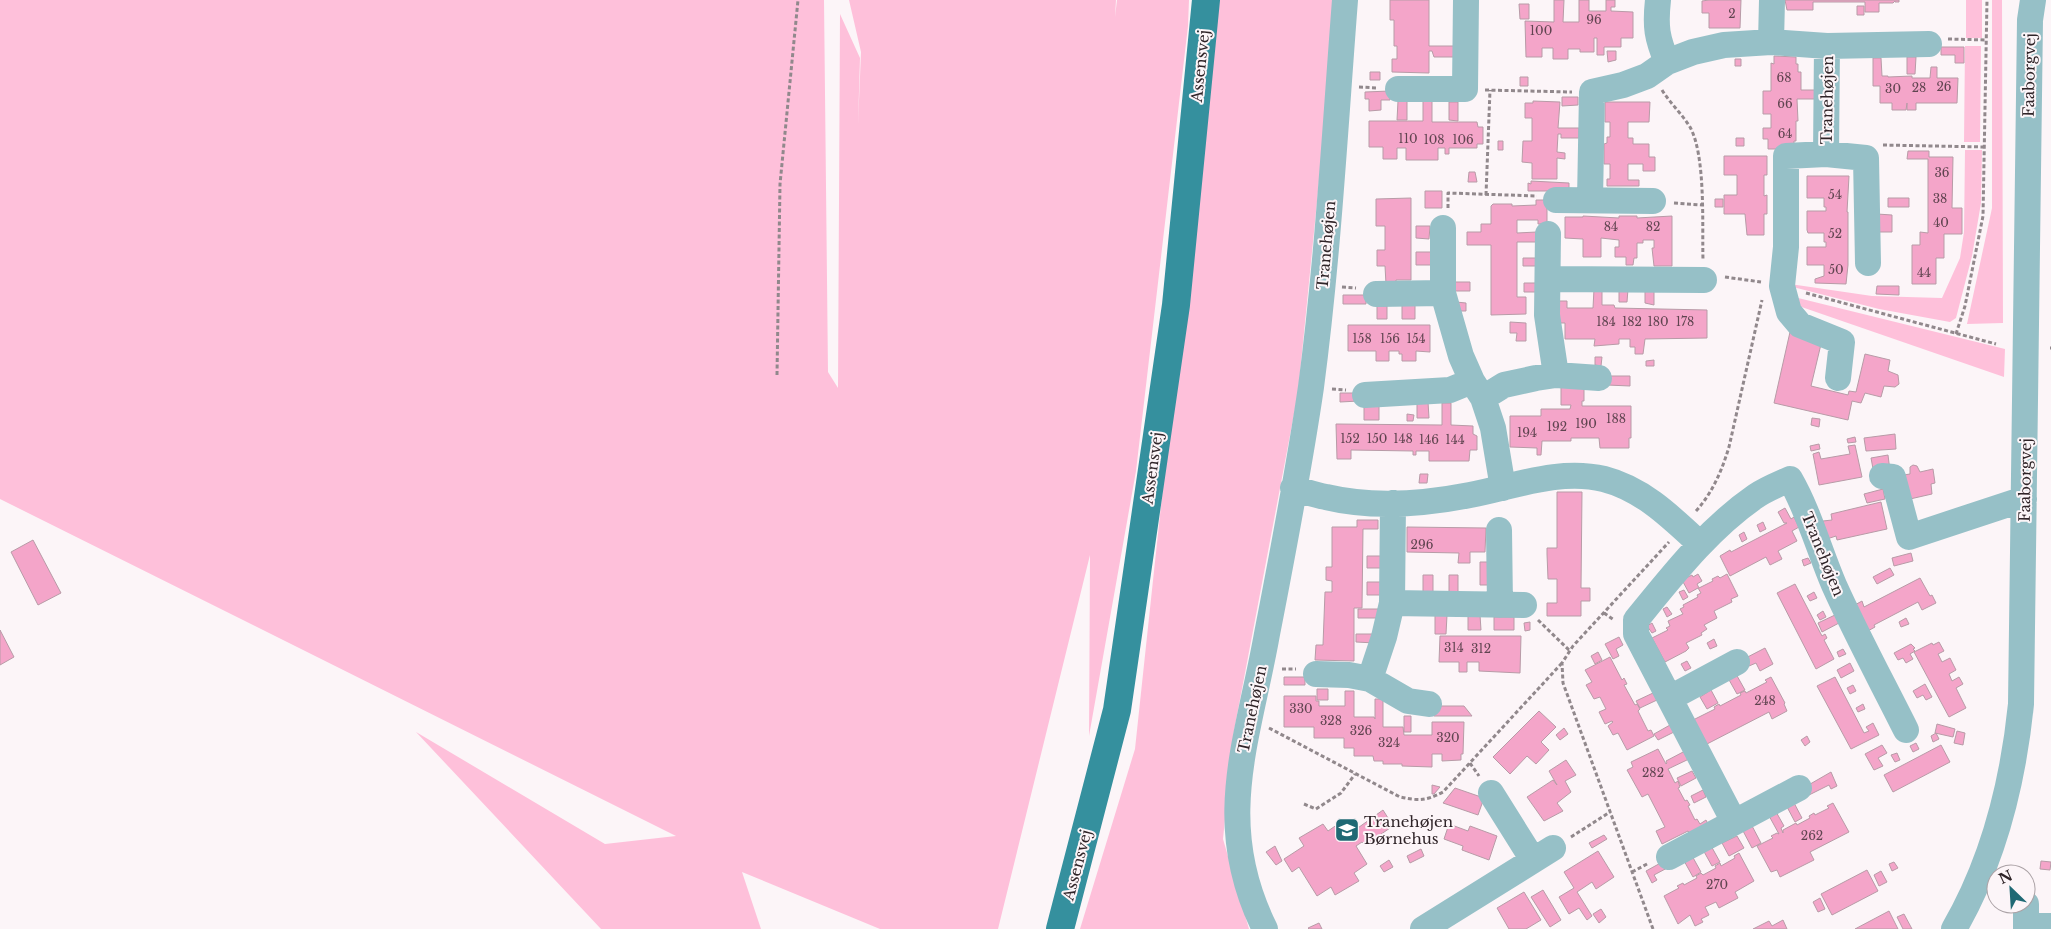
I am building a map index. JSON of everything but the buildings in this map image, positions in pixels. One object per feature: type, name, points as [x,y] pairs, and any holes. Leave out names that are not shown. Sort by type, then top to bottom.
[{"type":"main road","name":"Assensvej","points":[[1060,929],[1117,710],[1176,305],[1206,0]]},
{"type":"street","name":"Tranehøjen","points":[[1265,929],[1246,886],[1239,858],[1237,829],[1238,783],[1242,751],[1260,669],[1310,389],[1323,287],[1346,0]]},
{"type":"street","points":[[1398,89],[1477,90],[1466,0]]},
{"type":"street","points":[[1658,0],[1656,17],[1660,67]]},
{"type":"street","points":[[1771,42],[1772,0]]},
{"type":"street","name":"Faaborgvej","points":[[1954,929],[1967,906],[1998,830],[2017,749],[2021,704],[2023,668],[2030,7]]},
{"type":"street","name":"Tranehøjen","points":[[1592,92],[1623,85],[1647,76],[1660,67],[1693,52],[1724,45],[1771,42],[1827,46],[1928,44]]},
{"type":"street","name":"Tranehøjen","points":[[1826,154],[1827,46]]},
{"type":"street","points":[[1590,200],[1592,92]]},
{"type":"street","name":"Tranehøjen","points":[[1838,378],[1842,342],[1800,325],[1789,312],[1782,286],[1786,247],[1786,156],[1826,154],[1866,158]]},
{"type":"street","points":[[1866,158],[1868,263]]},
{"type":"street","points":[[1556,200],[1653,202]]},
{"type":"street","points":[[1443,228],[1443,294],[1454,336],[1492,428],[1503,488]]},
{"type":"street","points":[[1548,234],[1547,315],[1556,375]]},
{"type":"street","points":[[1548,279],[1704,277]]},
{"type":"street","points":[[1376,294],[1443,294]]},
{"type":"street","points":[[1365,395],[1477,389],[1556,375],[1600,378]]},
{"type":"street","points":[[1293,488],[1327,498],[1393,504],[1468,496],[1546,478],[1575,476],[1604,479],[1628,488],[1653,502],[1700,544]]},
{"type":"street","points":[[1882,476],[1894,477],[1909,537],[2024,499]]},
{"type":"street","name":"Tranehøjen","points":[[1734,822],[1636,634],[1636,620],[1700,544],[1726,518],[1757,494],[1790,479],[1808,516],[1843,606],[1906,730]]},
{"type":"street","points":[[1370,679],[1384,637],[1392,603],[1393,504]]},
{"type":"street","points":[[1392,603],[1512,605],[1499,530]]},
{"type":"street","points":[[1670,698],[1737,662]]},
{"type":"street","points":[[1316,674],[1349,675],[1370,679],[1408,701],[1429,704]]},
{"type":"street","points":[[1669,857],[1799,788]]},
{"type":"street","points":[[1424,929],[1543,854],[1491,793]]},
{"type":"path","points":[[777,375],[780,184],[798,0]]},
{"type":"path","points":[[1956,334],[1965,306],[1983,216],[1986,147],[1987,0]]},
{"type":"path","points":[[1928,44],[1930,39],[1987,40]]},
{"type":"path","points":[[1660,67],[1663,92],[1691,128],[1698,153],[1704,277],[1766,282]]},
{"type":"path","points":[[1339,85],[1398,89]]},
{"type":"path","points":[[1486,195],[1477,90],[1592,92]]},
{"type":"path","points":[[1866,158],[1872,145],[1986,147]]},
{"type":"path","points":[[1443,228],[1447,227],[1448,193],[1552,196],[1556,200]]},
{"type":"path","points":[[1653,202],[1702,205]]},
{"type":"path","points":[[1323,287],[1377,289],[1376,294]]},
{"type":"path","points":[[1310,389],[1360,390],[1365,395]]},
{"type":"path","points":[[1512,605],[1570,651]]},
{"type":"path","points":[[1250,718],[1400,798],[1429,799],[1443,792],[1562,663]]},
{"type":"path","points":[[1260,669],[1316,669],[1316,674]]},
{"type":"path","points":[[1304,804],[1316,809],[1341,793],[1355,774]]},
{"type":"path","points":[[1543,854],[1610,812]]},
{"type":"shaded area","points":[[0,0],[824,0],[828,372],[838,388],[840,14],[860,58],[858,125],[861,52],[849,0],[1116,0],[1115,17],[1117,0],[1189,0],[1188,26],[1136,471],[1089,736],[1090,555],[998,929],[880,929],[742,872],[761,929],[601,929],[416,732],[605,844],[676,836],[0,499]]},
{"type":"shaded area","points":[[1215,0],[1337,0],[1298,393],[1234,731],[1223,839],[1249,929],[1080,929],[1135,749]]},
{"type":"shaded area","points":[[1966,0],[1982,0],[1982,38],[1966,38]]},
{"type":"shaded area","points":[[1992,0],[2002,0],[2003,323],[1967,324],[1992,208]]},
{"type":"shaded area","points":[[1965,46],[1981,46],[1980,142],[1964,142]]},
{"type":"shaded area","points":[[1965,150],[1982,150],[1981,203],[1972,256],[1956,318],[1950,322],[1879,309],[1789,286],[1790,284],[1872,296],[1942,298],[1960,258],[1964,232]]},
{"type":"shaded area","points":[[1790,296],[2005,349],[2004,377],[1790,303]]},
{"type":"place","name":"Tranehøjen Børnehus","points":[[1347,830]]}]
